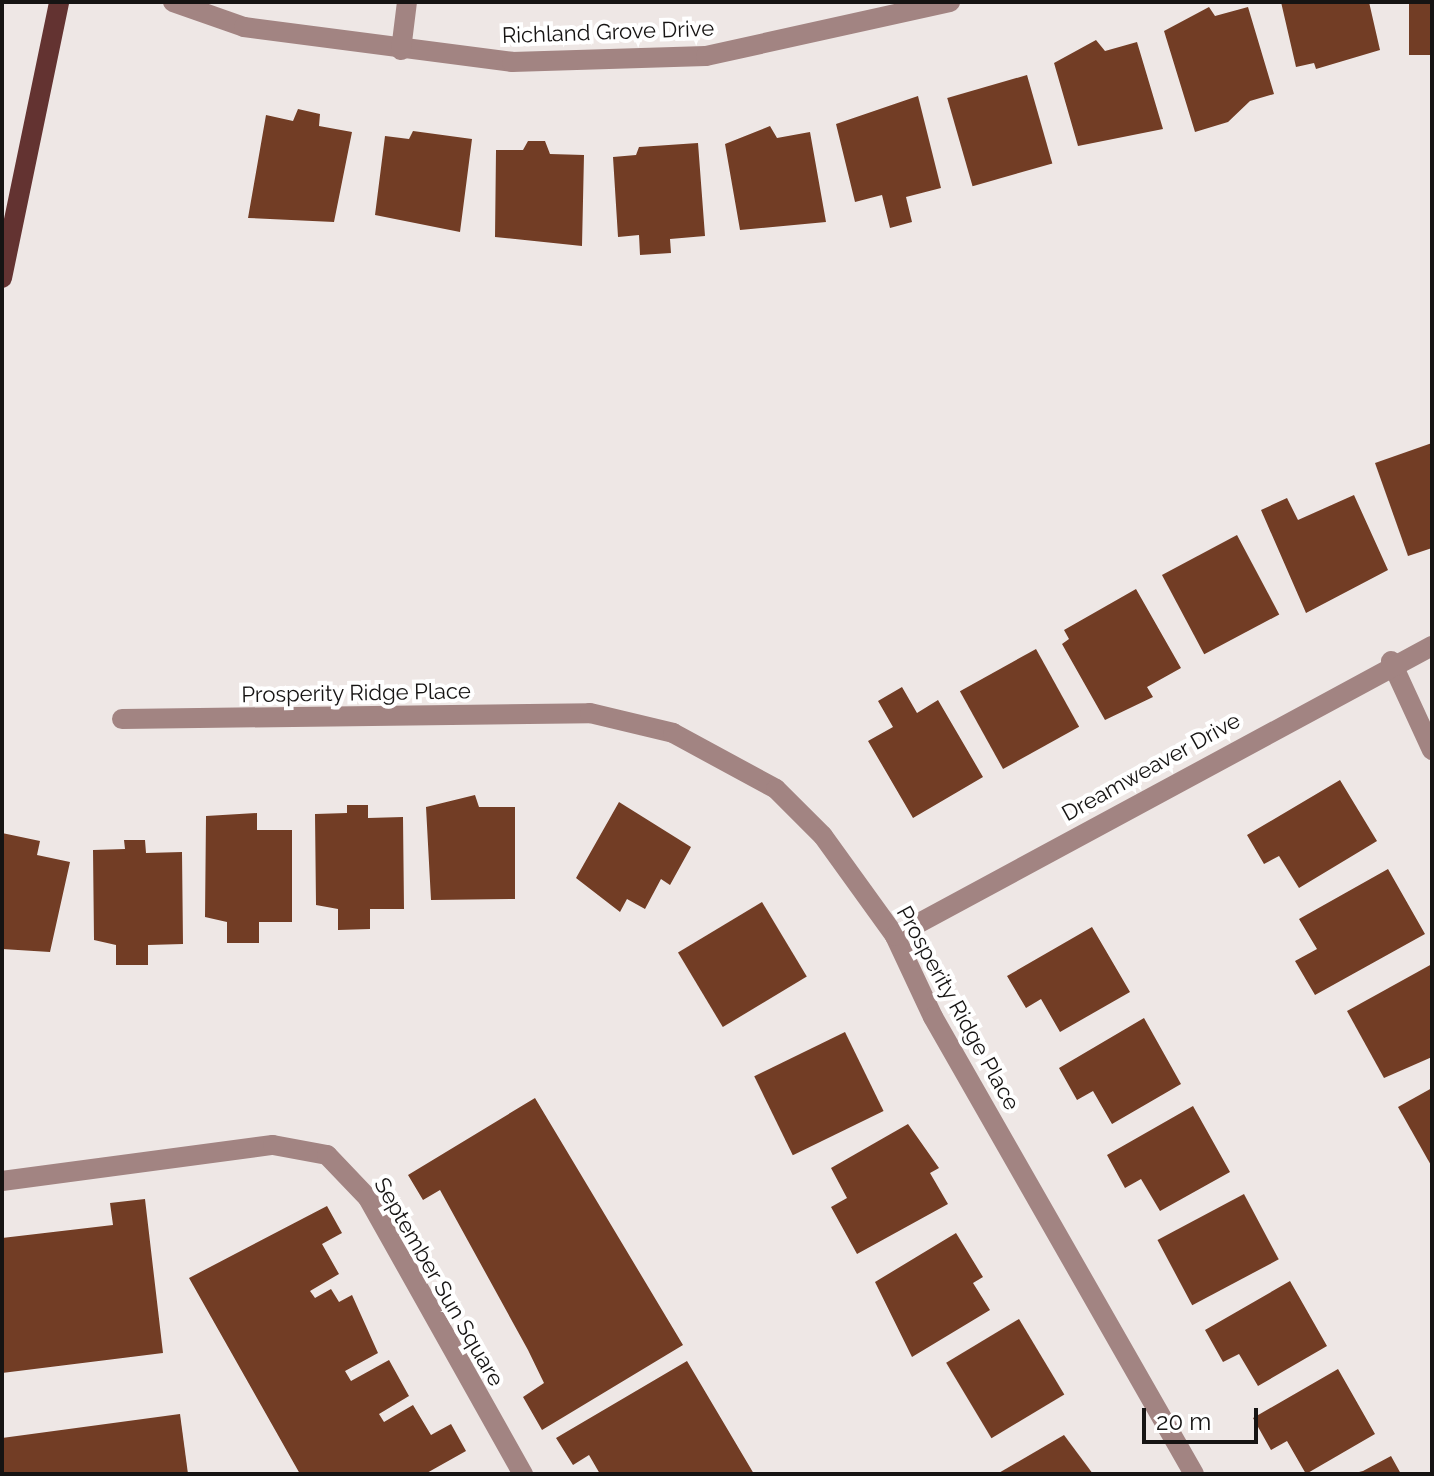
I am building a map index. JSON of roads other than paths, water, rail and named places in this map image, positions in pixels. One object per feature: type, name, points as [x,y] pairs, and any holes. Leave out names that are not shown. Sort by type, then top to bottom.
[{"type":"main road","points":[[2,278],[59,2]]},
{"type":"street","name":"Richland Grove Drive","points":[[173,2],[244,27],[401,50],[512,62],[706,56],[950,2]]},
{"type":"street","points":[[401,50],[407,2]]},
{"type":"street","name":"Dreamweaver Drive","points":[[895,936],[1391,661],[1432,646]]},
{"type":"street","points":[[1391,661],[1432,750]]},
{"type":"street","name":"Prosperity Ridge Place","points":[[122,719],[590,713],[673,733],[776,789],[823,836],[895,936],[933,1017],[1194,1474]]},
{"type":"street","name":"September Sun Square","points":[[2,1181],[273,1145],[327,1155],[368,1198],[523,1474]]}]
